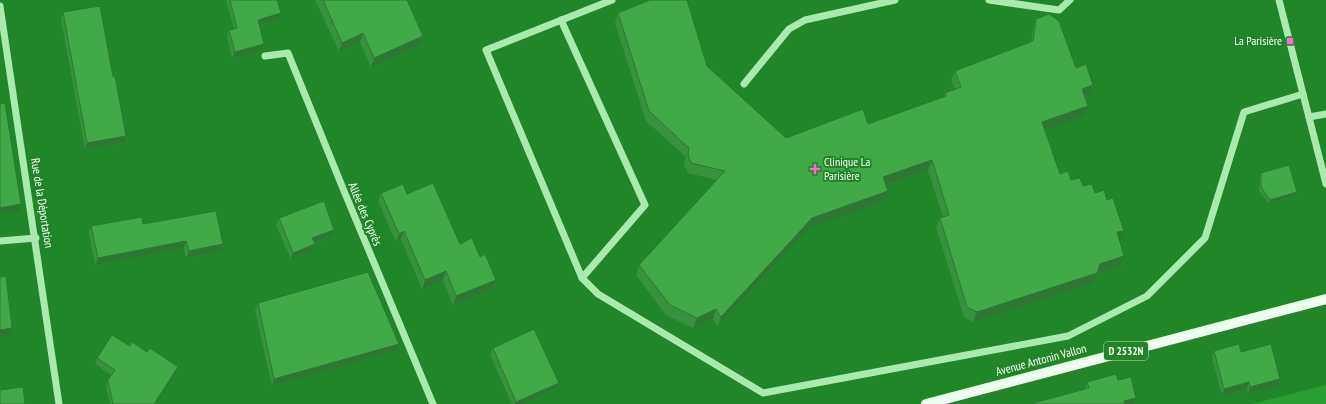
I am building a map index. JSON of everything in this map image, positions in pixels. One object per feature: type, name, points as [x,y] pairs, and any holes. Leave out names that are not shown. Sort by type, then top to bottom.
[{"type":"main road","name":"Avenue Antonin Vallon","points":[[926,404],[1326,299]]},
{"type":"street","points":[[612,0],[486,50],[582,278],[598,294],[763,393],[1068,336],[1147,296],[1206,238],[1244,112],[1303,94]]},
{"type":"street","points":[[744,84],[789,29],[805,20],[895,0]]},
{"type":"street","points":[[989,0],[1059,10],[1070,0]]},
{"type":"street","points":[[1279,0],[1326,184]]},
{"type":"street","name":"Rue de la Déportation","points":[[0,6],[36,238],[59,404]]},
{"type":"street","points":[[561,20],[645,205],[582,278]]},
{"type":"street","name":"Allée des Cyprès","points":[[265,56],[288,53],[433,404]]},
{"type":"street","points":[[1309,117],[1326,114]]},
{"type":"street","points":[[0,241],[36,238]]},
{"type":"green space","points":[[1326,385],[1326,404],[1252,404]]},
{"type":"building","points":[[230,0],[277,0],[281,13],[258,20],[264,44],[235,52],[229,30],[237,28]]},
{"type":"building","points":[[323,0],[407,0],[423,36],[374,58],[363,33],[342,43]]},
{"type":"building","name":"Clinique La Parisière","points":[[650,0],[687,0],[707,66],[786,138],[863,109],[868,124],[946,96],[945,93],[961,87],[955,71],[1033,41],[1036,19],[1049,14],[1059,21],[1076,68],[1086,64],[1093,85],[1082,89],[1088,106],[1042,122],[1060,174],[1068,171],[1071,180],[1080,178],[1083,186],[1092,184],[1095,193],[1104,190],[1107,200],[1113,198],[1124,231],[1117,232],[1124,256],[1100,264],[1097,273],[977,312],[967,307],[940,218],[949,215],[932,160],[883,177],[888,191],[812,218],[721,317],[716,309],[697,318],[670,305],[639,265],[725,171],[691,163],[688,155],[689,148],[649,111],[618,13]]},
{"type":"building","points":[[100,6],[126,136],[87,143],[63,12]]},
{"type":"building","points":[[5,103],[21,204],[0,208],[0,104]]},
{"type":"building","points":[[1289,165],[1297,192],[1270,200],[1261,187],[1261,173]]},
{"type":"building","points":[[433,183],[460,244],[472,238],[480,257],[485,254],[496,280],[456,296],[446,271],[425,280],[404,231],[399,234],[381,193],[403,184],[407,194]]},
{"type":"building","points":[[324,201],[334,230],[312,238],[315,244],[293,253],[279,218]]},
{"type":"building","points":[[216,211],[223,244],[189,251],[186,241],[98,258],[91,226],[142,217],[143,224]]},
{"type":"building","points":[[368,272],[399,344],[274,379],[258,303]]},
{"type":"building","points":[[6,276],[12,328],[0,330],[0,277]]},
{"type":"building","points":[[534,329],[559,383],[516,402],[493,348]]},
{"type":"building","points":[[112,335],[130,346],[132,342],[147,352],[150,348],[178,367],[154,404],[113,404],[108,380],[115,370],[97,358]]},
{"type":"building","points":[[1239,344],[1241,352],[1271,344],[1280,379],[1250,387],[1249,382],[1224,389],[1214,351]]},
{"type":"building","points":[[1116,374],[1118,380],[1131,377],[1136,398],[1124,401],[1125,404],[1034,404],[1089,388],[1087,382]]},
{"type":"building","points":[[23,387],[25,404],[0,404],[0,390]]},
{"type":"place","name":"La Parisière","points":[[1290,41]]},
{"type":"place","name":"Clinique La Parisière","points":[[815,169]]}]
